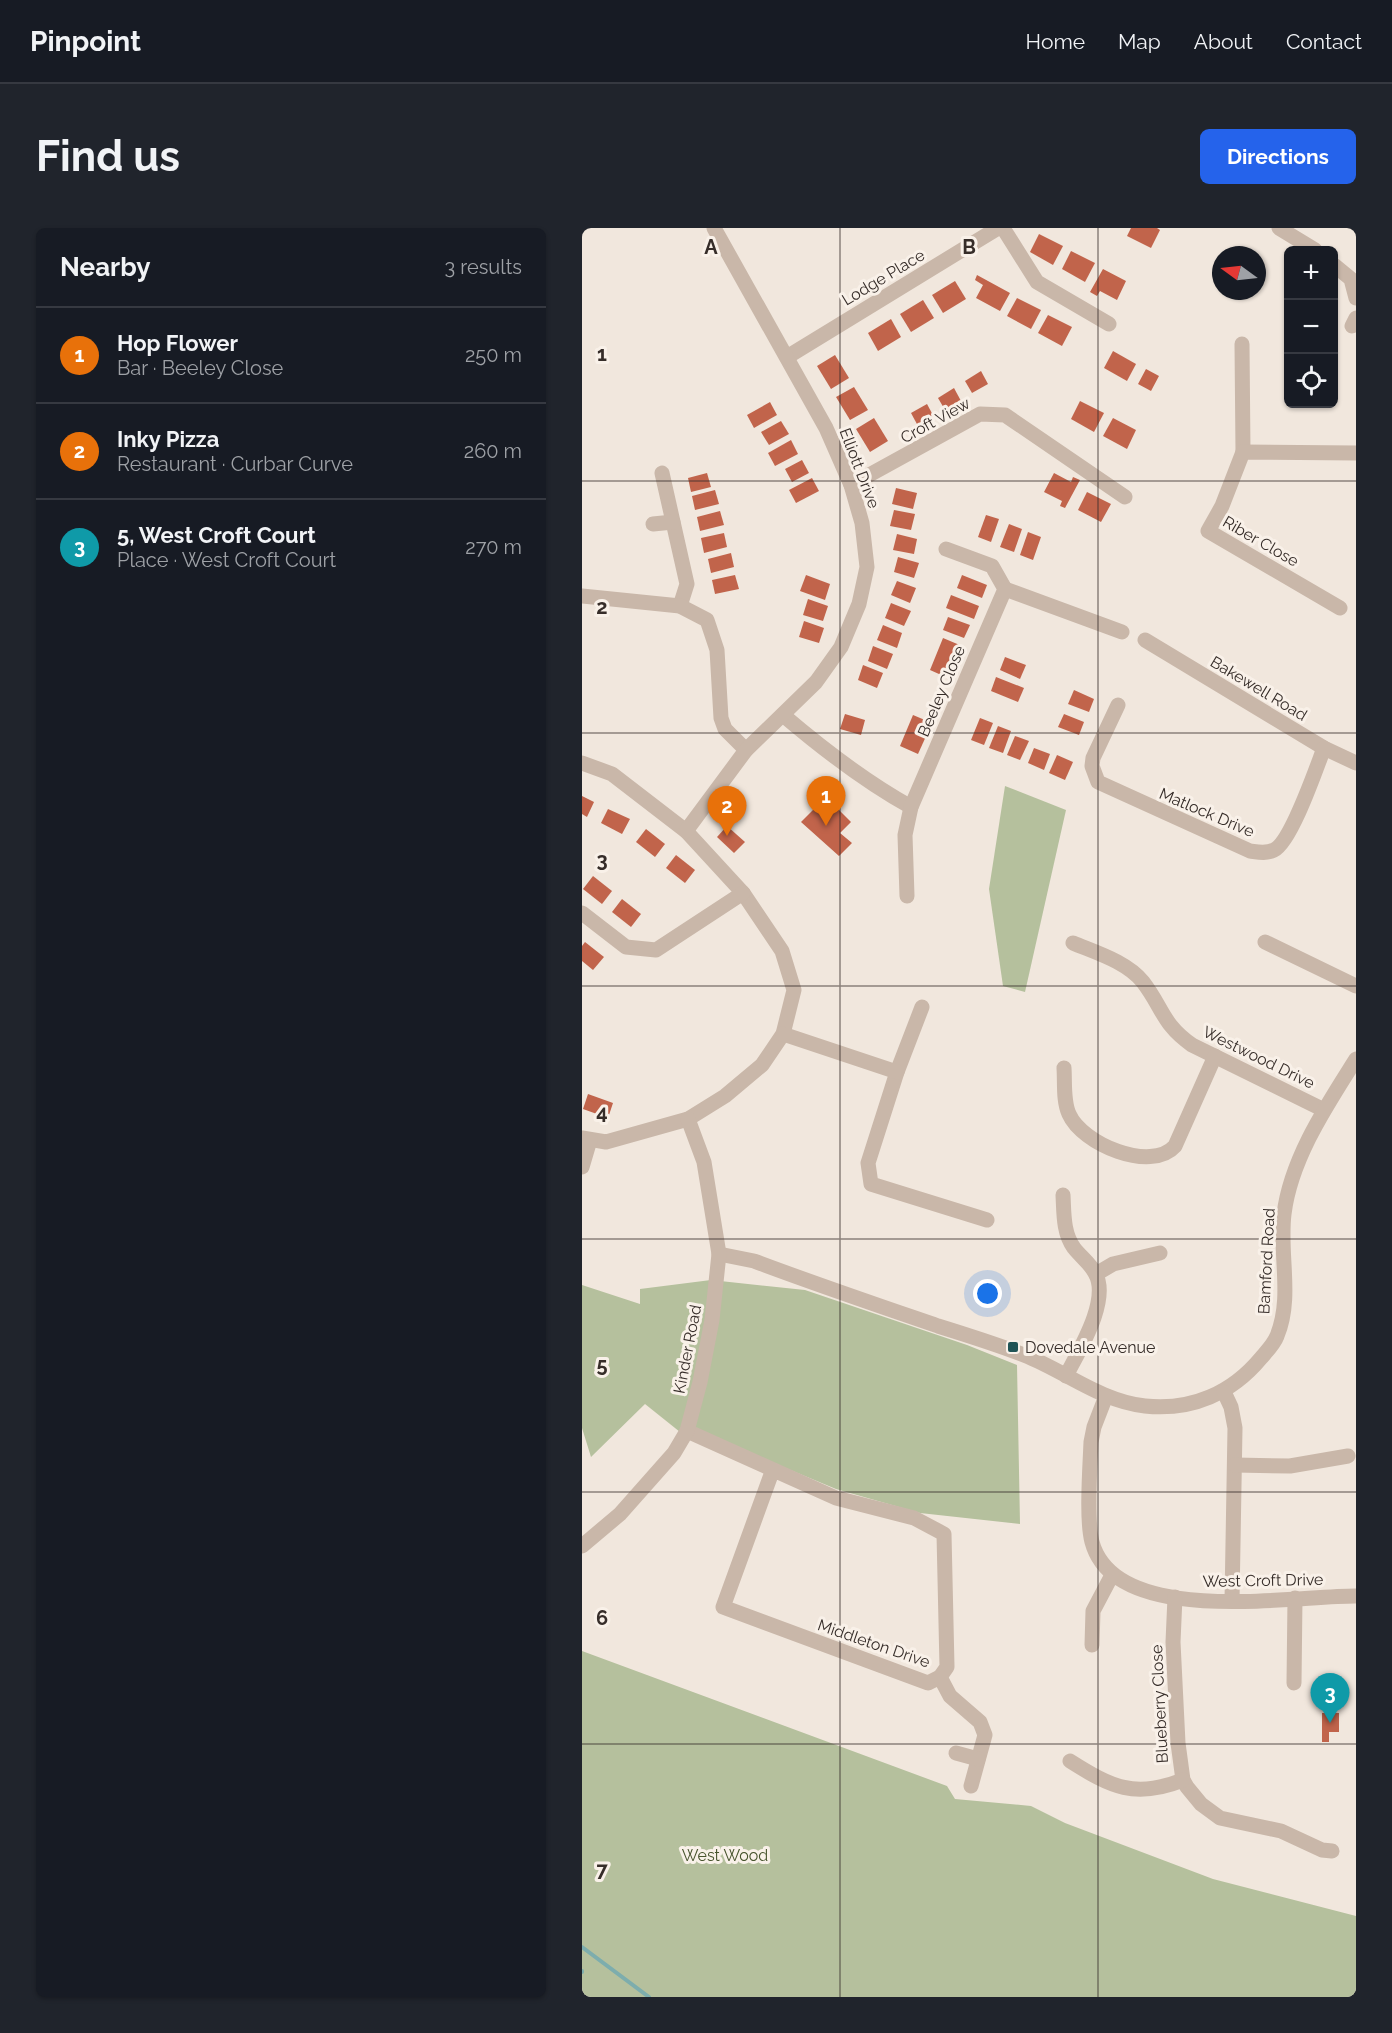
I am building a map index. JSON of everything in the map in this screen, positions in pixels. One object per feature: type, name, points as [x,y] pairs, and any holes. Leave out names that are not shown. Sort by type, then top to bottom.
[{"type":"street","name":"Lodge Place","points":[[787,357],[998,228]]},
{"type":"street","points":[[1003,228],[1037,282],[1109,324]]},
{"type":"street","points":[[1279,228],[1308,246]]},
{"type":"street","name":"Elliott Drive","points":[[686,831],[746,750],[816,682],[841,647],[859,604],[867,567],[862,523],[851,485],[826,428],[716,229]]},
{"type":"street","points":[[1338,268],[1351,279],[1356,298]]},
{"type":"street","name":"Riber Close","points":[[1247,351],[1243,452],[1222,506],[1208,531],[1340,608]]},
{"type":"street","name":"Croft View","points":[[851,485],[981,414],[1005,415],[1125,497]]},
{"type":"street","points":[[1243,452],[1356,453]]},
{"type":"street","points":[[662,473],[687,584],[680,606]]},
{"type":"street","points":[[653,524],[673,522]]},
{"type":"street","points":[[946,549],[992,566],[1005,589],[1122,632]]},
{"type":"street","name":"Beeley Close","points":[[907,896],[904,835],[911,807],[1005,589]]},
{"type":"street","points":[[582,596],[680,606],[707,620],[717,650],[721,718],[725,729],[746,750]]},
{"type":"street","name":"Bakewell Road","points":[[1145,640],[1324,748],[1356,763]]},
{"type":"street","name":"Matlock Drive","points":[[1118,705],[1093,758],[1092,766],[1098,782],[1250,851],[1272,851],[1281,846],[1298,812],[1324,748]]},
{"type":"street","points":[[783,715],[830,755],[872,786],[911,807]]},
{"type":"street","points":[[582,763],[612,774],[686,831],[743,893],[782,951],[794,990],[783,1034],[762,1065],[725,1095],[688,1119],[606,1142],[586,1139],[582,1167]]},
{"type":"street","points":[[582,913],[626,947],[656,950],[743,893]]},
{"type":"street","points":[[1265,942],[1356,986]]},
{"type":"street","name":"Westwood Drive","points":[[1073,943],[1120,963],[1142,980],[1162,1015],[1180,1036],[1324,1110]]},
{"type":"street","points":[[922,1007],[897,1072],[868,1163],[871,1184],[987,1220]]},
{"type":"street","points":[[783,1034],[897,1072]]},
{"type":"street","points":[[1064,1068],[1069,1114],[1081,1131],[1099,1142],[1138,1157],[1159,1158],[1168,1154],[1175,1146],[1215,1056]]},
{"type":"street","name":"Bamford Road","points":[[719,1254],[754,1262],[1025,1355],[1106,1396],[1146,1406],[1173,1406],[1224,1392],[1251,1370],[1276,1338],[1286,1297],[1282,1236],[1284,1212],[1301,1158],[1324,1110],[1356,1059]]},
{"type":"street","name":"Kinder Road","points":[[582,1546],[620,1514],[674,1453],[687,1431],[700,1382],[712,1320],[719,1254],[704,1162],[688,1119]]},
{"type":"street","points":[[1063,1195],[1067,1235],[1074,1248],[1096,1274],[1099,1294],[1095,1315],[1066,1376]]},
{"type":"street","points":[[1096,1274],[1113,1264],[1160,1253]]},
{"type":"street","points":[[1224,1392],[1233,1414],[1235,1465],[1232,1601]]},
{"type":"street","name":"West Croft Drive","points":[[1106,1396],[1091,1442],[1091,1540],[1098,1558],[1112,1575],[1138,1589],[1175,1597],[1232,1601],[1355,1596]]},
{"type":"street","name":"Middleton Drive","points":[[687,1431],[772,1472],[836,1498],[914,1518],[944,1534],[947,1667],[940,1677],[928,1683],[723,1607],[772,1472]]},
{"type":"street","points":[[1235,1465],[1274,1467],[1348,1456]]},
{"type":"street","points":[[1318,1461],[1324,1476]]},
{"type":"street","points":[[1092,1645],[1090,1625],[1095,1601],[1112,1575]]},
{"type":"street","name":"Blueberry Close","points":[[1175,1597],[1173,1642],[1178,1743],[1183,1780],[1201,1804],[1220,1818],[1281,1830],[1322,1850],[1332,1851]]},
{"type":"street","points":[[1294,1683],[1295,1598]]},
{"type":"street","points":[[940,1677],[950,1696],[980,1722],[985,1735],[971,1786]]},
{"type":"street","points":[[956,1753],[978,1760]]},
{"type":"street","points":[[1070,1761],[1107,1784],[1122,1789],[1154,1790],[1183,1780]]},
{"type":"green space","points":[[1005,786],[1066,810],[1025,992],[1003,986],[989,889]]},
{"type":"green space","points":[[711,1280],[805,1290],[967,1345],[1017,1365],[1020,1524],[920,1513],[836,1489],[776,1464],[680,1432],[645,1404],[591,1457],[582,1428],[582,1285],[640,1304],[640,1289]]},
{"type":"green space","name":"West Wood","points":[[582,1651],[947,1786],[955,1799],[1031,1806],[1065,1823],[1213,1879],[1356,1916],[1356,1997],[582,1997]]},
{"type":"building","points":[[1131,228],[1160,230],[1151,248],[1127,236]]},
{"type":"building","points":[[1039,234],[1063,246],[1053,265],[1030,252]]},
{"type":"building","points":[[1071,251],[1095,263],[1085,282],[1062,269]]},
{"type":"building","points":[[1103,269],[1126,281],[1117,300],[1100,291],[1097,296],[1090,292]]},
{"type":"building","points":[[977,275],[1010,293],[1000,311],[976,298],[983,285],[975,280]]},
{"type":"building","points":[[955,281],[966,299],[943,313],[932,295]]},
{"type":"building","points":[[1017,298],[1041,310],[1031,329],[1007,316]]},
{"type":"building","points":[[923,300],[934,318],[911,332],[900,314]]},
{"type":"building","points":[[1048,315],[1072,327],[1062,346],[1038,333]]},
{"type":"building","points":[[891,319],[901,337],[878,351],[868,333]]},
{"type":"building","points":[[1113,351],[1136,364],[1127,381],[1104,368]]},
{"type":"building","points":[[835,355],[849,378],[831,389],[817,366]]},
{"type":"building","points":[[1146,369],[1159,376],[1151,391],[1138,384]]},
{"type":"building","points":[[981,371],[988,384],[972,393],[965,381]]},
{"type":"building","points":[[854,387],[868,410],[850,420],[836,397]]},
{"type":"building","points":[[954,388],[961,401],[945,410],[938,398]]},
{"type":"building","points":[[1080,401],[1104,413],[1094,432],[1071,419]]},
{"type":"building","points":[[770,402],[777,415],[754,428],[747,415]]},
{"type":"building","points":[[927,404],[934,417],[918,426],[911,413]]},
{"type":"building","points":[[874,418],[888,441],[870,452],[856,429]]},
{"type":"building","points":[[1113,418],[1136,430],[1127,449],[1103,436]]},
{"type":"building","points":[[781,421],[789,434],[769,445],[761,432]]},
{"type":"building","points":[[791,440],[798,454],[775,466],[768,453]]},
{"type":"building","points":[[802,460],[809,473],[792,482],[785,469]]},
{"type":"building","points":[[707,473],[711,487],[691,492],[688,478]]},
{"type":"building","points":[[1054,473],[1071,482],[1073,477],[1080,480],[1065,508],[1060,506],[1062,501],[1044,492]]},
{"type":"building","points":[[812,478],[819,491],[796,503],[789,490]]},
{"type":"building","points":[[896,488],[917,493],[913,509],[892,504]]},
{"type":"building","points":[[715,490],[719,504],[695,510],[692,496]]},
{"type":"building","points":[[1087,492],[1111,504],[1101,522],[1078,510]]},
{"type":"building","points":[[894,510],[915,514],[911,530],[890,526]]},
{"type":"building","points":[[720,511],[724,525],[700,531],[697,517]]},
{"type":"building","points":[[986,515],[999,519],[991,542],[978,537]]},
{"type":"building","points":[[1009,524],[1022,529],[1014,552],[1000,547]]},
{"type":"building","points":[[1028,532],[1041,537],[1033,560],[1020,555]]},
{"type":"building","points":[[724,533],[727,547],[704,553],[701,538]]},
{"type":"building","points":[[897,534],[917,539],[914,554],[893,550]]},
{"type":"building","points":[[731,553],[734,567],[711,573],[708,559]]},
{"type":"building","points":[[898,557],[919,563],[914,578],[894,572]]},
{"type":"building","points":[[735,575],[739,589],[715,594],[712,580]]},
{"type":"building","points":[[806,575],[830,584],[825,600],[800,591]]},
{"type":"building","points":[[962,575],[987,585],[982,598],[957,588]]},
{"type":"building","points":[[897,581],[916,588],[910,603],[891,595]]},
{"type":"building","points":[[951,595],[979,606],[974,619],[946,608]]},
{"type":"building","points":[[808,599],[828,606],[823,621],[803,615]]},
{"type":"building","points":[[891,603],[911,611],[904,626],[885,618]]},
{"type":"building","points":[[948,617],[970,625],[964,638],[943,630]]},
{"type":"building","points":[[804,621],[824,628],[819,643],[799,637]]},
{"type":"building","points":[[883,625],[902,633],[897,648],[877,640]]},
{"type":"building","points":[[943,638],[962,646],[948,678],[930,670]]},
{"type":"building","points":[[873,646],[893,654],[887,669],[868,661]]},
{"type":"building","points":[[1005,657],[1026,665],[1020,679],[1000,670]]},
{"type":"building","points":[[863,665],[883,673],[877,688],[858,680]]},
{"type":"building","points":[[996,677],[1024,688],[1018,702],[991,691]]},
{"type":"building","points":[[1074,690],[1094,699],[1089,712],[1068,704]]},
{"type":"building","points":[[845,714],[865,720],[861,735],[840,729]]},
{"type":"building","points":[[1064,714],[1084,722],[1079,735],[1058,727]]},
{"type":"building","points":[[913,715],[932,723],[918,754],[900,746]]},
{"type":"building","points":[[980,718],[993,723],[984,745],[971,740]]},
{"type":"building","points":[[998,726],[1011,731],[1003,753],[989,748]]},
{"type":"building","points":[[1015,736],[1029,741],[1020,760],[1007,755]]},
{"type":"building","points":[[1034,748],[1050,754],[1044,770],[1028,763]]},
{"type":"building","points":[[1057,755],[1073,762],[1065,780],[1049,773]]},
{"type":"building","points":[[582,796],[594,802],[587,817],[582,814]]},
{"type":"building","points":[[826,797],[851,822],[840,833],[852,843],[839,856],[801,822]]},
{"type":"building","points":[[608,809],[630,819],[622,834],[601,823]]},
{"type":"building","points":[[727,826],[745,842],[734,853],[717,837]]},
{"type":"building","points":[[646,829],[665,844],[655,857],[636,842]]},
{"type":"building","points":[[676,855],[695,870],[685,883],[666,868]]},
{"type":"building","points":[[593,876],[612,891],[602,904],[583,889]]},
{"type":"building","points":[[622,899],[641,914],[631,927],[612,912]]},
{"type":"building","points":[[585,942],[604,957],[593,970],[582,961],[582,946]]},
{"type":"building","points":[[588,1094],[613,1103],[608,1118],[583,1109]]},
{"type":"building","points":[[1322,1713],[1339,1713],[1339,1732],[1329,1732],[1329,1742],[1322,1742]]},
{"type":"waterway","points":[[582,1947],[649,1997]]},
{"type":"place","name":"Hop Flower","points":[[826,826]]},
{"type":"place","name":"Inky Pizza","points":[[727,836]]},
{"type":"place","name":"Dovedale Avenue","points":[[1013,1347]]},
{"type":"place","name":"5, West Croft Court","points":[[1330,1723]]}]
